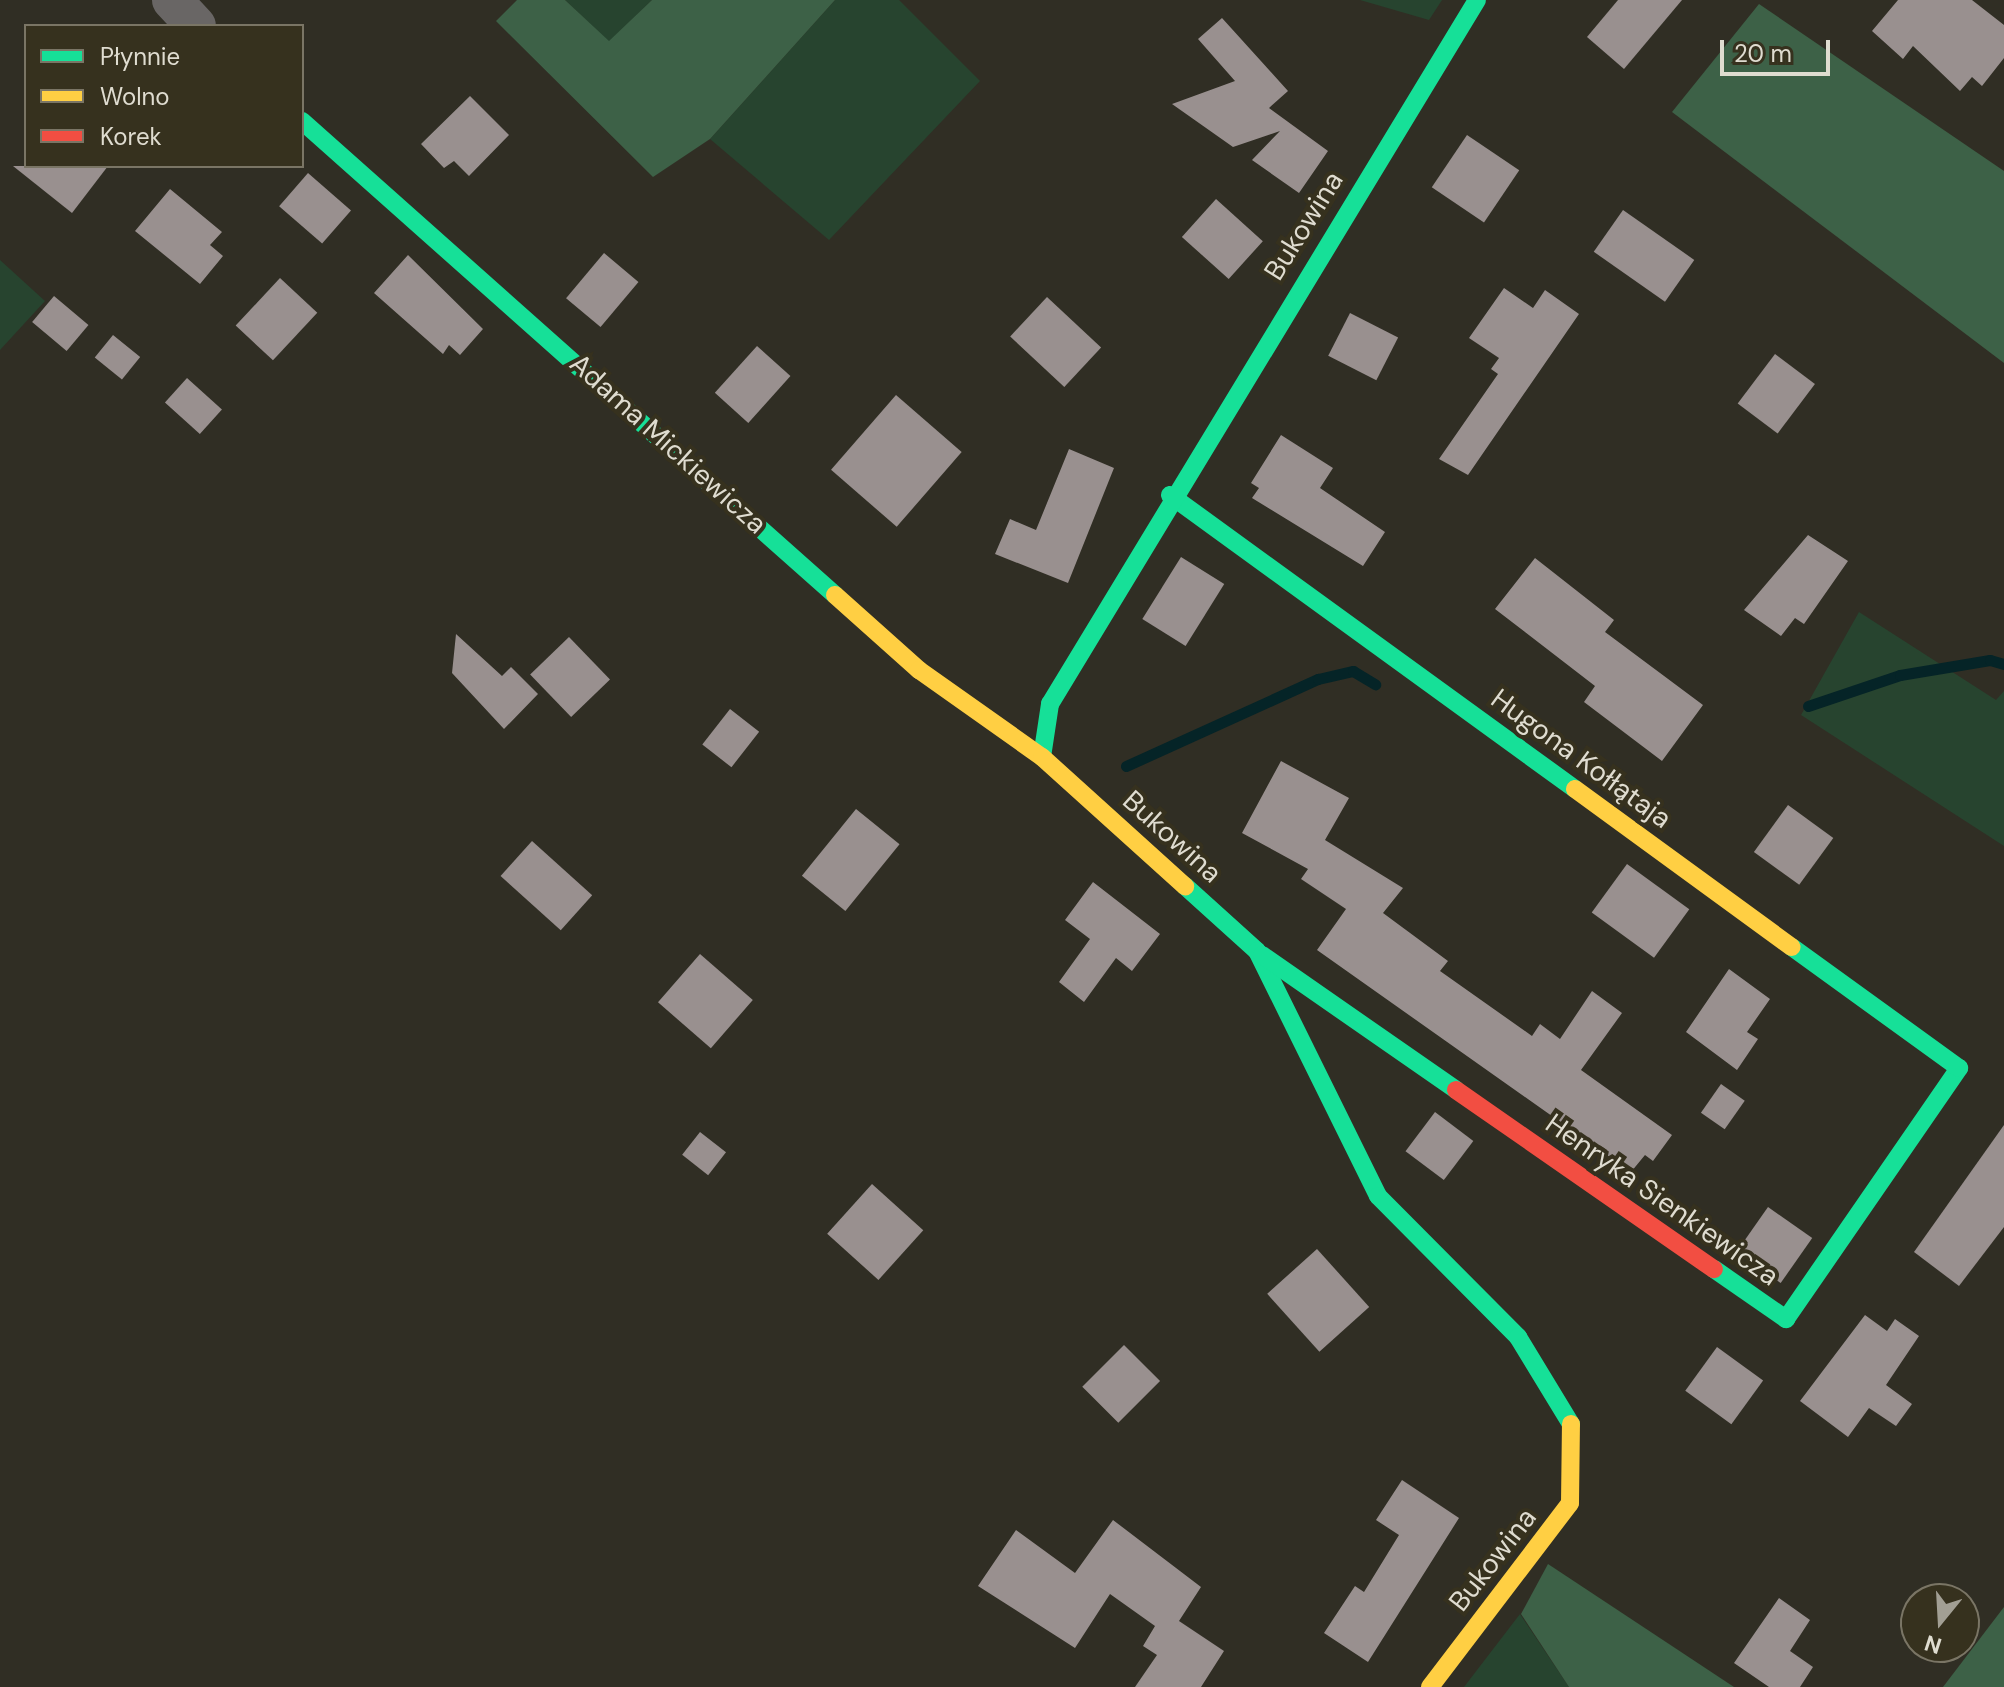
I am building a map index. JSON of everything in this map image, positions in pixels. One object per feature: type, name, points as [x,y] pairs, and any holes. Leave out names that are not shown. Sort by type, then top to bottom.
[{"type":"street","points":[[172,0],[194,24]]},
{"type":"street","name":"Bukowina","points":[[1430,1687],[1550,1538],[1570,1503],[1576,1440],[1565,1403],[1518,1337],[1378,1196],[1257,951],[1042,757],[1050,704],[1170,495],[1477,0]]},
{"type":"street","name":"Adama Mickiewicza","points":[[304,123],[919,670],[1042,757]]},
{"type":"street","name":"Hugona Kołłątaja","points":[[1170,495],[1959,1068]]},
{"type":"street","name":"Henryka Sienkiewicza","points":[[1257,951],[1786,1319],[1959,1068]]},
{"type":"green space","points":[[517,0],[565,0],[609,41],[652,0],[835,0],[710,139],[653,177],[496,21]]},
{"type":"green space","points":[[565,0],[652,0],[609,42]]},
{"type":"green space","points":[[835,0],[899,0],[980,81],[829,240],[710,139]]},
{"type":"green space","points":[[1360,0],[1442,0],[1429,20]]},
{"type":"green space","points":[[1759,4],[2004,171],[2004,363],[1672,112]]},
{"type":"green space","points":[[0,260],[45,301],[0,350]]},
{"type":"green space","points":[[1859,612],[1996,700],[2004,691],[2004,846],[1801,715]]},
{"type":"green space","points":[[1548,1564],[1734,1687],[1569,1687],[1521,1614]]},
{"type":"green space","points":[[2004,1607],[2004,1687],[1943,1687],[1961,1663],[1980,1663],[1980,1638]]},
{"type":"green space","points":[[1520,1614],[1569,1687],[1464,1687]]},
{"type":"building","points":[[1618,0],[1682,0],[1624,69],[1587,37]]},
{"type":"building","points":[[1898,0],[1972,0],[2004,25],[2004,58],[1982,86],[1972,77],[1960,91],[1913,46],[1903,59],[1872,31]]},
{"type":"building","points":[[1222,18],[1288,91],[1269,108],[1328,151],[1299,193],[1252,160],[1280,131],[1233,147],[1172,104],[1235,81],[1198,39]]},
{"type":"building","points":[[470,96],[509,135],[469,176],[454,161],[444,168],[421,144]]},
{"type":"building","points":[[1467,135],[1519,170],[1484,222],[1432,187]]},
{"type":"building","points":[[13,166],[106,168],[72,213]]},
{"type":"building","points":[[308,173],[351,210],[322,244],[279,206]]},
{"type":"building","points":[[170,189],[222,232],[210,245],[223,256],[200,284],[135,231]]},
{"type":"building","points":[[1216,199],[1263,241],[1229,279],[1182,237]]},
{"type":"building","points":[[1623,210],[1694,260],[1665,302],[1594,252]]},
{"type":"building","points":[[604,253],[638,282],[601,327],[566,298]]},
{"type":"building","points":[[408,255],[483,329],[460,355],[449,345],[443,354],[374,293]]},
{"type":"building","points":[[280,278],[317,313],[273,360],[236,326]]},
{"type":"building","points":[[1504,288],[1533,308],[1545,290],[1579,314],[1468,475],[1439,459],[1498,374],[1491,369],[1499,358],[1469,338]]},
{"type":"building","points":[[54,296],[88,325],[67,351],[32,322]]},
{"type":"building","points":[[1047,297],[1101,347],[1064,387],[1010,336]]},
{"type":"building","points":[[1350,313],[1398,338],[1376,380],[1328,356]]},
{"type":"building","points":[[113,335],[140,357],[122,380],[95,358]]},
{"type":"building","points":[[757,346],[790,376],[748,423],[715,393]]},
{"type":"building","points":[[1775,354],[1815,384],[1778,434],[1738,404]]},
{"type":"building","points":[[187,378],[222,409],[200,434],[165,403]]},
{"type":"building","points":[[896,395],[962,452],[897,527],[831,470]]},
{"type":"building","points":[[1281,435],[1333,468],[1320,488],[1385,532],[1363,566],[1252,498],[1259,488],[1251,483]]},
{"type":"building","points":[[1069,449],[1114,468],[1068,583],[995,554],[1010,519],[1036,530]]},
{"type":"building","points":[[1808,535],[1848,561],[1804,624],[1795,618],[1781,636],[1744,610]]},
{"type":"building","points":[[1181,557],[1224,584],[1186,646],[1142,619]]},
{"type":"building","points":[[1535,558],[1614,620],[1605,632],[1703,705],[1662,761],[1584,702],[1595,686],[1495,609]]},
{"type":"building","points":[[456,634],[502,676],[511,667],[538,694],[504,729],[452,673]]},
{"type":"building","points":[[569,637],[610,679],[571,717],[530,675]]},
{"type":"building","points":[[730,709],[759,732],[731,767],[702,744]]},
{"type":"building","points":[[1281,761],[1349,798],[1325,840],[1403,888],[1383,913],[1448,961],[1440,971],[1532,1036],[1540,1024],[1560,1039],[1592,991],[1622,1013],[1581,1070],[1672,1135],[1653,1161],[1645,1155],[1631,1172],[1317,950],[1346,909],[1301,879],[1308,869],[1242,833]]},
{"type":"building","points":[[1788,805],[1833,838],[1799,885],[1754,852]]},
{"type":"building","points":[[856,809],[900,844],[845,911],[802,876]]},
{"type":"building","points":[[532,841],[592,895],[561,930],[501,876]]},
{"type":"building","points":[[1627,864],[1689,909],[1654,958],[1592,913]]},
{"type":"building","points":[[1093,882],[1160,934],[1132,971],[1116,958],[1084,1002],[1059,982],[1090,939],[1065,920]]},
{"type":"building","points":[[700,954],[753,1000],[711,1048],[658,1002]]},
{"type":"building","points":[[1729,969],[1770,999],[1747,1032],[1758,1039],[1737,1070],[1686,1032]]},
{"type":"building","points":[[1721,1084],[1745,1101],[1725,1129],[1701,1113]]},
{"type":"building","points":[[1435,1112],[1473,1141],[1444,1180],[1406,1151]]},
{"type":"building","points":[[2004,1125],[2004,1227],[1959,1286],[1914,1252]]},
{"type":"building","points":[[700,1132],[726,1152],[708,1175],[682,1155]]},
{"type":"building","points":[[872,1184],[923,1230],[878,1280],[827,1234]]},
{"type":"building","points":[[1768,1207],[1812,1238],[1781,1283],[1736,1252]]},
{"type":"building","points":[[1317,1249],[1369,1307],[1319,1352],[1267,1294]]},
{"type":"building","points":[[1865,1315],[1887,1331],[1895,1319],[1919,1336],[1886,1385],[1912,1404],[1896,1426],[1869,1408],[1848,1437],[1800,1401]]},
{"type":"building","points":[[1124,1345],[1160,1381],[1118,1423],[1082,1387]]},
{"type":"building","points":[[1717,1347],[1763,1381],[1731,1424],[1685,1391]]},
{"type":"building","points":[[1402,1480],[1459,1518],[1368,1662],[1324,1633],[1355,1586],[1364,1592],[1399,1535],[1376,1520]]},
{"type":"building","points":[[1113,1520],[1201,1587],[1179,1621],[1224,1651],[1201,1687],[1135,1687],[1157,1655],[1143,1646],[1155,1626],[1110,1594],[1075,1648],[978,1586],[1016,1530],[1075,1573]]},
{"type":"building","points":[[1779,1598],[1810,1620],[1790,1651],[1813,1667],[1800,1687],[1769,1687],[1734,1663]]},
{"type":"waterway","points":[[1808,706],[1900,675],[1990,660],[2004,664]]},
{"type":"waterway","points":[[1126,766],[1318,679],[1353,671],[1375,684]]},
{"type":"traffic: fast","points":[[1042,757],[1050,704],[1477,0]]},
{"type":"traffic: fast","points":[[304,123],[835,595]]},
{"type":"traffic: fast","points":[[1170,495],[1575,789]]},
{"type":"traffic: fast","points":[[1185,886],[1257,951],[1378,1196],[1518,1337],[1571,1424]]},
{"type":"traffic: fast","points":[[1714,1269],[1786,1319],[1959,1068],[1792,947]]},
{"type":"traffic: fast","points":[[1262,955],[1456,1090]]},
{"type":"traffic: slow","points":[[835,595],[919,670],[1042,757],[1185,886]]},
{"type":"traffic: slow","points":[[1575,789],[1792,947]]},
{"type":"traffic: slow","points":[[1430,1687],[1570,1503],[1571,1424]]},
{"type":"traffic: jam","points":[[1456,1090],[1714,1269]]}]
